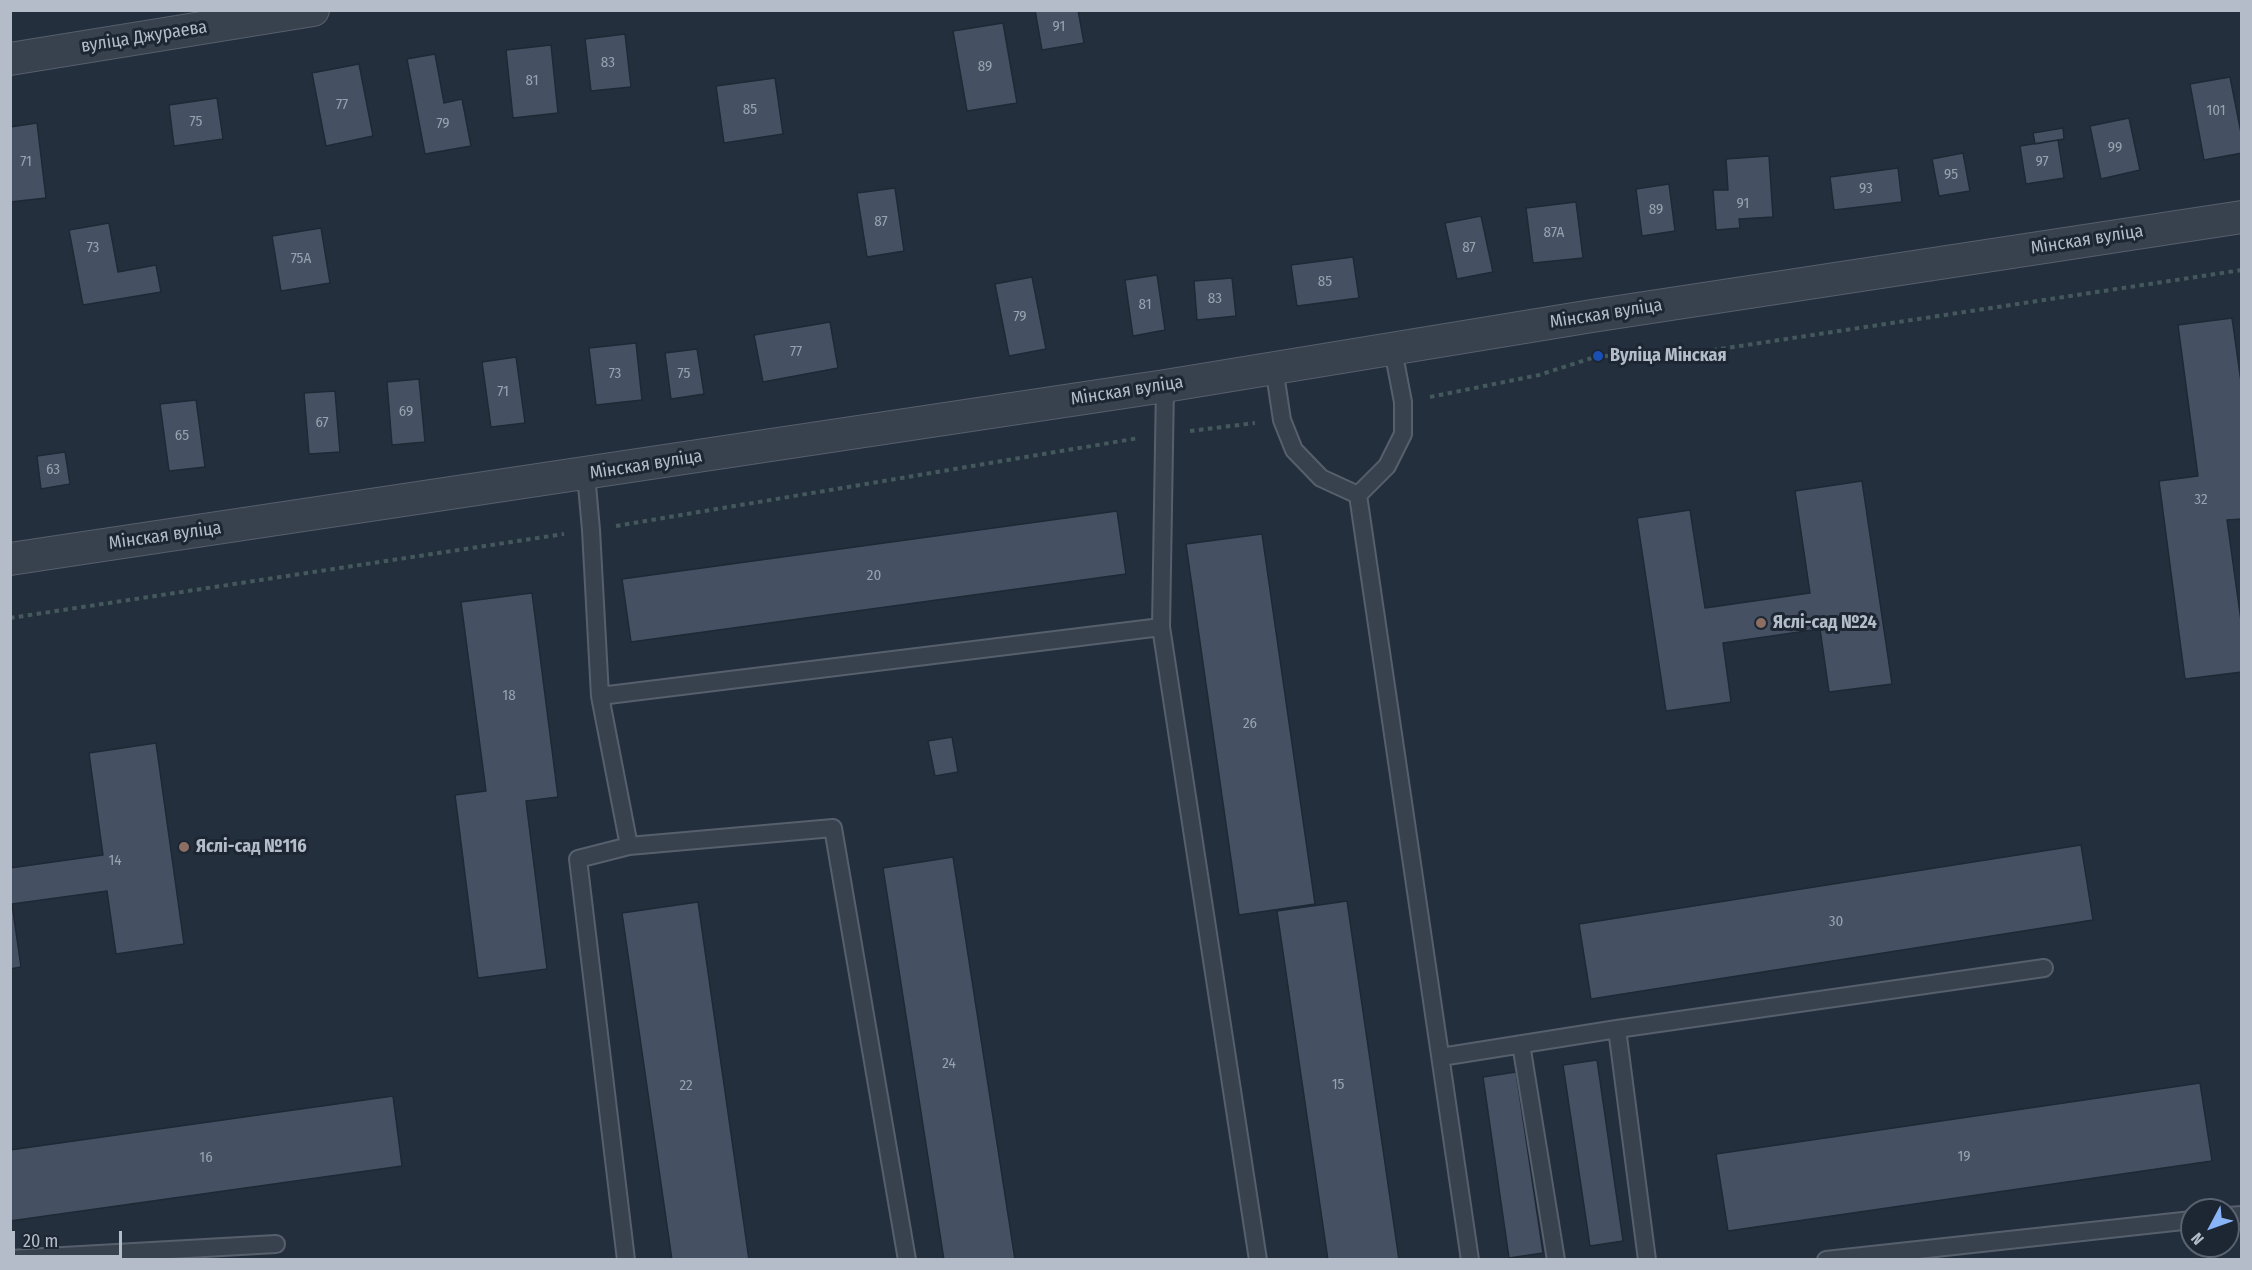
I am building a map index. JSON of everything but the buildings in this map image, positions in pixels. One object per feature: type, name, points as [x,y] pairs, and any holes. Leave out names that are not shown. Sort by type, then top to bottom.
[{"type":"street","name":"вуліца Джураева","points":[[10,59],[313,10]]},
{"type":"street","name":"Мінская вуліца","points":[[10,559],[1165,386],[1592,316],[2241,217]]},
{"type":"lane","points":[[1358,495],[1387,466],[1403,435],[1403,402],[1393,350]]},
{"type":"lane","points":[[1274,367],[1282,420],[1294,450],[1321,477],[1358,495]]},
{"type":"lane","points":[[1165,386],[1161,627],[1258,1260]]},
{"type":"lane","points":[[586,474],[600,696],[629,846]]},
{"type":"lane","points":[[1358,495],[1470,1260]]},
{"type":"lane","points":[[600,696],[1161,627]]},
{"type":"lane","points":[[626,1260],[578,859],[629,846],[832,828],[907,1260]]},
{"type":"lane","points":[[1441,1057],[1617,1029],[2044,968]]},
{"type":"lane","points":[[1617,1029],[1647,1260]]},
{"type":"lane","points":[[1521,1044],[1556,1260]]},
{"type":"lane","points":[[1826,1260],[2180,1221]]},
{"type":"lane","points":[[10,1259],[276,1244]]},
{"type":"path","points":[[1403,402],[1539,375],[1598,356],[1674,356],[2241,270]]},
{"type":"path","points":[[10,618],[591,530],[1165,434],[1282,420]]},
{"type":"place","name":"Вуліца Мінская","points":[[1598,356]]},
{"type":"place","name":"Яслі-сад №24","points":[[1761,623]]},
{"type":"place","name":"Яслі-сад №116","points":[[184,847]]}]
